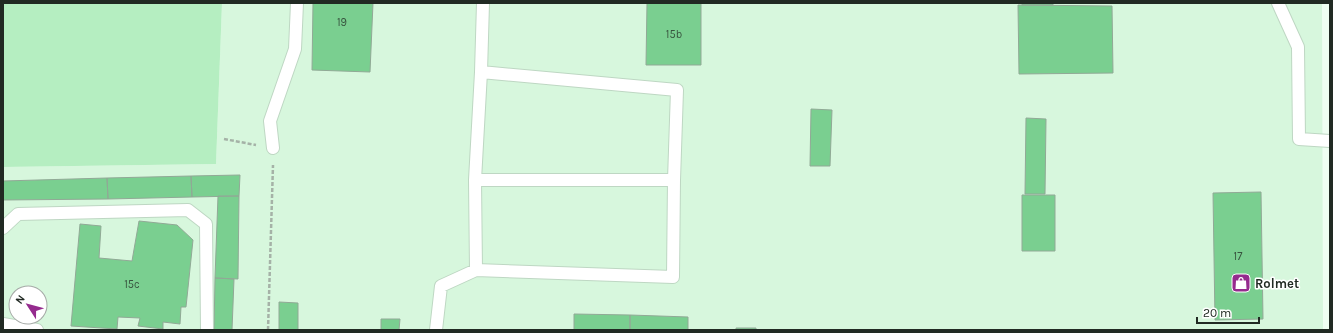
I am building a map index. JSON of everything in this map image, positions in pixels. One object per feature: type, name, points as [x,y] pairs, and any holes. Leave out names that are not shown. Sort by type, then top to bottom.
[{"type":"lane","points":[[273,148],[270,121],[294,49],[296,3]]},
{"type":"lane","points":[[476,270],[475,180],[483,3]]},
{"type":"lane","points":[[1278,3],[1298,46],[1299,139],[1330,141]]},
{"type":"lane","points":[[436,330],[441,286],[476,270],[673,277],[677,90],[481,72]]},
{"type":"lane","points":[[475,180],[674,180]]},
{"type":"lane","points":[[3,228],[18,214],[188,210],[206,224],[207,330]]},
{"type":"lane","points":[[6,327],[37,330]]},
{"type":"path","points":[[224,139],[273,148],[272,248],[268,330]]},
{"type":"shaded area","points":[[222,3],[1322,3],[1323,330],[3,330],[3,167],[216,164]]},
{"type":"green space","points":[[3,3],[222,3],[216,164],[3,167]]},
{"type":"building","points":[[313,3],[373,3],[370,72],[312,70]]},
{"type":"building","points":[[647,3],[701,3],[701,65],[646,65]]},
{"type":"building","points":[[1022,3],[1053,3],[1053,5],[1022,5]]},
{"type":"building","points":[[1018,5],[1112,6],[1113,73],[1019,74]]},
{"type":"building","points":[[811,109],[832,110],[830,166],[810,166]]},
{"type":"building","points":[[1026,118],[1046,119],[1045,194],[1025,194]]},
{"type":"building","points":[[240,175],[239,196],[192,197],[191,176]]},
{"type":"building","points":[[191,176],[192,197],[108,199],[107,178]]},
{"type":"building","points":[[107,178],[108,199],[3,200],[3,181]]},
{"type":"building","points":[[1261,192],[1263,319],[1215,320],[1213,193]]},
{"type":"building","points":[[1022,195],[1055,195],[1055,251],[1022,251]]},
{"type":"building","points":[[218,196],[239,196],[238,279],[215,278]]},
{"type":"building","points":[[139,221],[177,225],[193,240],[186,307],[181,307],[180,324],[163,322],[163,329],[138,326],[140,318],[118,317],[117,329],[71,326],[80,224],[101,226],[99,258],[132,261]]},
{"type":"building","points":[[215,278],[234,279],[232,330],[214,330]]},
{"type":"building","points":[[279,302],[298,303],[298,330],[279,330]]},
{"type":"building","points":[[574,314],[630,315],[630,330],[574,330]]},
{"type":"building","points":[[630,315],[688,317],[688,330],[630,330]]},
{"type":"building","points":[[381,319],[400,319],[399,330],[381,330]]},
{"type":"building","points":[[736,328],[756,328],[756,330],[736,330]]},
{"type":"place","name":"Rolmet","points":[[1241,283]]}]
